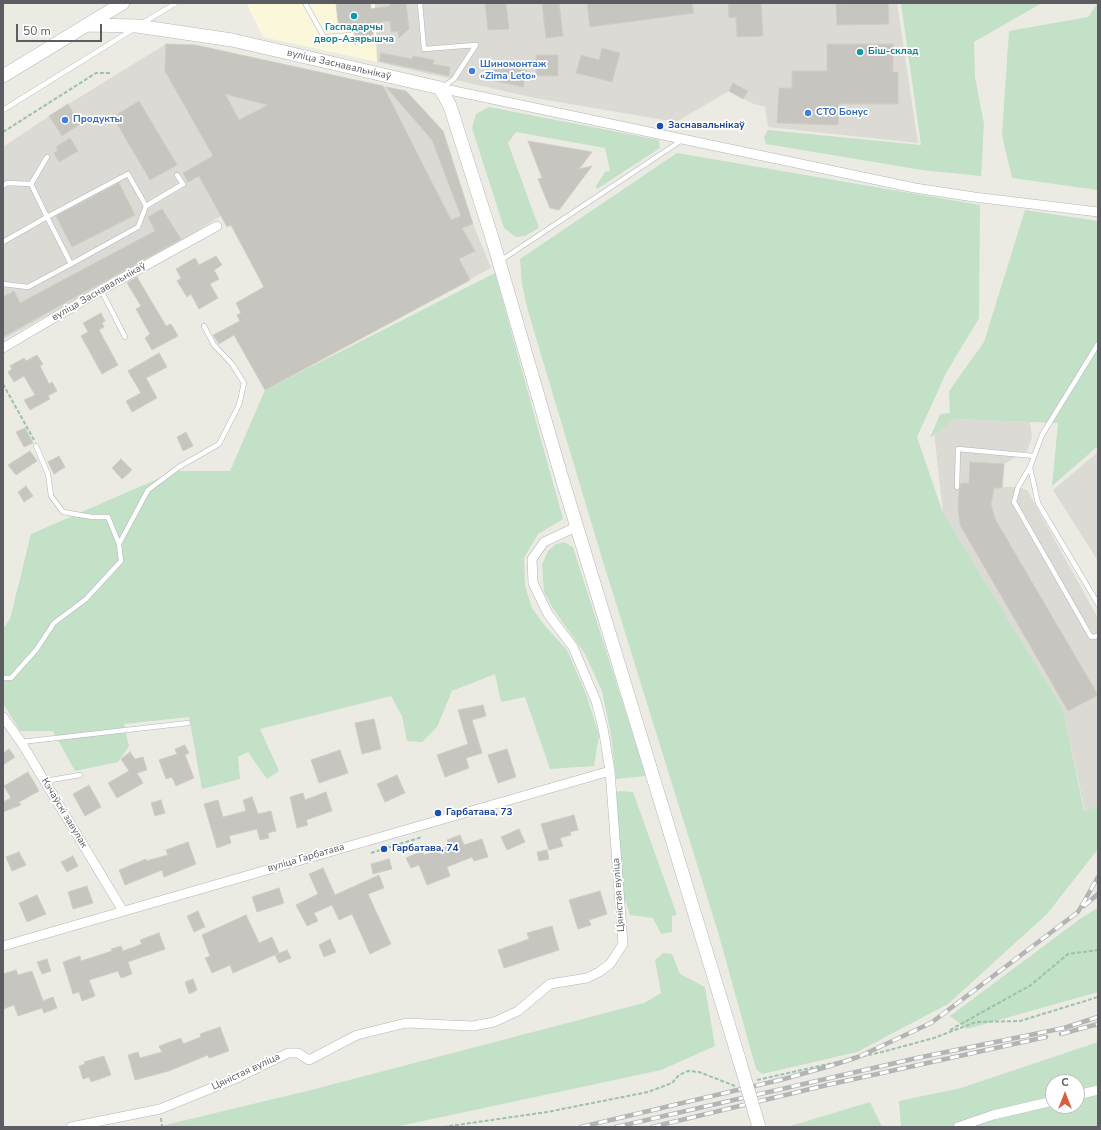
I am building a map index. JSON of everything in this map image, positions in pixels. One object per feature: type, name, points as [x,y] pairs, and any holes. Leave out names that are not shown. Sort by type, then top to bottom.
[{"type":"main road","points":[[3,76],[123,3]]},
{"type":"main road","name":"вуліца Заснавальнікаў","points":[[88,25],[137,26],[232,40],[440,88]]},
{"type":"main road","points":[[440,88],[450,106],[499,262],[576,527],[760,1127]]},
{"type":"street","name":"вуліца Заснавальнікаў","points":[[440,88],[943,193],[1098,212]]},
{"type":"street","name":"вуліца Заснавальнікаў","points":[[3,348],[101,290],[217,226]]},
{"type":"street","points":[[576,527],[544,542],[532,560],[533,583],[539,600],[573,647],[587,675],[603,728],[610,771]]},
{"type":"street","name":"Кэчаўскі завулак","points":[[3,717],[21,742],[123,911]]},
{"type":"street","name":"вуліца Гарбатава","points":[[3,946],[610,771]]},
{"type":"street","name":"Цяністая вуліца","points":[[71,1127],[160,1109],[239,1077],[288,1053],[298,1053],[309,1060],[357,1035],[364,1033],[406,1023],[473,1026],[494,1022],[518,1011],[550,984],[587,978],[599,972],[610,964],[623,944],[610,771]]},
{"type":"street","points":[[1085,1093],[1098,1090]]},
{"type":"street","points":[[958,1127],[993,1115],[1045,1103]]},
{"type":"lane","points":[[3,110],[176,3]]},
{"type":"lane","points":[[305,3],[324,37],[352,36]]},
{"type":"lane","points":[[420,3],[424,49],[476,45],[454,79],[450,83],[440,88]]},
{"type":"lane","points":[[499,262],[685,139]]},
{"type":"lane","points":[[31,184],[47,157]]},
{"type":"lane","points":[[3,242],[47,216],[128,174],[146,206]]},
{"type":"lane","points":[[3,284],[28,287],[138,227],[146,206],[183,184],[177,175]]},
{"type":"lane","points":[[3,186],[7,183],[31,184]]},
{"type":"lane","points":[[31,184],[71,264]]},
{"type":"lane","points":[[101,290],[125,337]]},
{"type":"lane","points":[[119,544],[148,490],[179,467],[219,444],[239,405],[244,383],[232,364],[214,345],[204,326]]},
{"type":"lane","points":[[1098,344],[1042,435],[1034,456],[1036,455],[1018,487],[1014,502],[1091,637],[1098,636]]},
{"type":"lane","points":[[3,678],[11,678],[36,650],[54,623],[86,599],[121,561],[119,544],[108,516],[92,517],[63,512],[51,496],[48,474],[36,446]]},
{"type":"lane","points":[[957,487],[958,449],[1034,456]]},
{"type":"lane","points":[[1030,467],[1038,503],[1098,604]]},
{"type":"lane","points":[[21,742],[188,723]]},
{"type":"lane","points":[[45,781],[80,775]]},
{"type":"path","points":[[3,132],[96,73],[110,73]]},
{"type":"path","points":[[3,384],[36,446]]},
{"type":"path","points":[[371,853],[396,846]]},
{"type":"path","points":[[945,1033],[1031,985],[1068,954],[1098,950]]},
{"type":"path","points":[[756,1080],[882,1052],[976,1022],[1020,1021],[1098,997]]},
{"type":"path","points":[[443,1127],[547,1112],[648,1092],[672,1083],[679,1075],[688,1071],[699,1072],[735,1086],[742,1084]]},
{"type":"shaded area","points":[[250,3],[375,3],[377,62],[263,37],[247,5]]},
{"type":"shaded area","points":[[375,3],[897,3],[918,143],[768,127],[765,107],[751,103],[729,91],[676,122],[535,98],[377,62]]},
{"type":"shaded area","points":[[166,44],[197,45],[406,91],[443,131],[473,224],[491,268],[265,390],[242,349],[250,344],[237,315],[241,313],[236,303],[264,287],[231,225],[227,227],[221,216],[182,240],[3,340],[3,147],[49,116]]},
{"type":"shaded area","points":[[954,419],[1030,422],[1032,438],[1027,451],[1004,464],[1002,487],[1018,487],[1027,490],[1098,618],[1098,807],[1085,812],[1063,709],[943,513],[934,432]]},
{"type":"shaded area","points":[[1098,452],[1098,561],[1053,490]]},
{"type":"green space","points":[[901,3],[1042,3],[974,42],[975,77],[984,124],[981,176],[922,170],[766,144],[764,137],[768,130],[921,145]]},
{"type":"green space","points":[[1098,3],[1098,190],[1012,178],[1002,135],[1009,31],[1088,17]]},
{"type":"green space","points":[[489,107],[659,140],[660,148],[597,189],[596,186],[605,172],[610,171],[605,148],[516,132],[508,143],[539,228],[525,236],[516,237],[504,228],[472,128],[476,114]]},
{"type":"green space","points":[[677,153],[980,205],[979,318],[946,373],[917,437],[943,513],[1063,709],[1084,811],[1098,807],[1098,849],[1047,914],[948,1004],[857,1052],[762,1074],[756,1069],[718,932],[601,555],[528,311],[522,285],[520,259]]},
{"type":"green space","points":[[1025,210],[1098,221],[1098,446],[1052,486],[1058,423],[954,419],[930,438],[940,414],[950,413],[949,391],[984,342]]},
{"type":"green space","points":[[495,273],[563,519],[538,534],[524,558],[525,586],[532,608],[545,626],[567,650],[586,694],[599,735],[594,766],[550,769],[525,697],[501,702],[495,674],[452,691],[437,727],[422,742],[407,741],[402,716],[391,696],[260,729],[279,771],[267,779],[248,752],[238,757],[240,779],[202,789],[189,717],[124,724],[129,746],[118,762],[75,771],[53,731],[20,731],[3,703],[3,629],[10,619],[31,534],[176,471],[230,471],[265,390]]},
{"type":"green space","points":[[564,542],[573,547],[646,776],[616,779],[611,735],[602,691],[585,654],[554,610],[544,592],[542,565],[548,551],[556,544]]},
{"type":"green space","points":[[619,791],[633,792],[677,915],[672,916],[672,932],[661,934],[653,918],[630,915],[622,892],[614,795]]},
{"type":"green space","points":[[1098,909],[1098,992],[967,1029],[950,1016],[1080,919]]},
{"type":"green space","points":[[663,953],[672,954],[680,974],[705,987],[715,1046],[661,1070],[395,1127],[157,1127],[311,1090],[644,1003],[661,993],[655,960]]},
{"type":"green space","points":[[1098,1042],[1098,1127],[901,1127],[899,1101],[961,1088]]},
{"type":"green space","points":[[870,1102],[882,1127],[787,1127]]},
{"type":"building","points":[[336,3],[370,3],[371,9],[390,6],[390,3],[406,3],[409,29],[399,38],[398,31],[391,32],[390,21],[372,23],[374,42],[354,44],[354,38],[356,35],[354,32],[349,30],[339,31]]},
{"type":"building","points":[[485,3],[506,3],[509,29],[488,30]]},
{"type":"building","points":[[542,3],[559,3],[563,36],[546,38]]},
{"type":"building","points":[[587,3],[692,3],[694,13],[590,27]]},
{"type":"building","points":[[728,3],[761,3],[763,36],[737,37],[736,17],[729,18]]},
{"type":"building","points":[[888,3],[889,24],[837,25],[836,4]]},
{"type":"building","points":[[166,44],[195,45],[383,86],[451,220],[461,216],[432,140],[386,87],[406,91],[443,131],[473,224],[462,228],[475,251],[459,259],[470,280],[265,390],[234,335],[219,344],[213,335],[240,321],[237,315],[241,313],[236,303],[264,287],[231,225],[227,227],[199,176],[188,182],[183,173],[213,156],[165,71]],"holes":[[[225,94],[268,105],[239,120]]]},
{"type":"building","points":[[827,44],[893,44],[893,72],[898,72],[898,104],[839,104],[838,125],[777,123],[779,88],[792,88],[792,71],[827,71]]},
{"type":"building","points":[[602,48],[620,53],[612,82],[576,73],[581,55],[599,60]]},
{"type":"building","points":[[381,53],[412,59],[413,56],[434,60],[433,64],[450,67],[449,76],[379,61]]},
{"type":"building","points":[[536,55],[558,55],[558,76],[536,76]]},
{"type":"building","points":[[495,63],[527,71],[523,87],[491,80]]},
{"type":"building","points":[[733,83],[748,91],[743,99],[729,91]]},
{"type":"building","points":[[139,101],[177,165],[150,180],[113,117]]},
{"type":"building","name":"Продукты","points":[[68,104],[80,124],[62,136],[49,116]]},
{"type":"building","points":[[70,138],[78,151],[59,162],[54,153],[58,150],[56,147]]},
{"type":"building","points":[[528,141],[592,152],[579,169],[592,166],[559,210],[550,208],[538,179],[542,178]]},
{"type":"building","points":[[119,183],[135,215],[72,247],[56,216]]},
{"type":"building","points":[[162,209],[181,239],[3,337],[3,297],[14,291],[20,303],[155,231],[148,217]]},
{"type":"building","points":[[216,256],[222,265],[214,270],[219,279],[210,284],[218,298],[199,309],[191,294],[187,297],[177,281],[181,278],[176,269],[195,258],[199,265]]},
{"type":"building","points":[[137,277],[166,326],[171,324],[178,336],[152,350],[145,338],[150,334],[136,309],[141,306],[127,283]]},
{"type":"building","points":[[101,313],[105,321],[102,323],[104,327],[99,330],[118,365],[102,374],[81,336],[88,332],[83,323]]},
{"type":"building","points":[[159,353],[167,367],[146,378],[157,398],[132,412],[126,401],[141,393],[128,371]]},
{"type":"building","points":[[37,355],[43,364],[40,366],[49,384],[52,382],[57,391],[48,396],[50,399],[30,410],[24,400],[35,395],[24,376],[14,382],[8,372],[12,369],[10,366],[24,358],[26,361]]},
{"type":"building","points":[[25,428],[33,443],[24,447],[16,432]]},
{"type":"building","points":[[186,432],[193,446],[183,451],[177,437]]},
{"type":"building","points":[[30,451],[37,461],[16,475],[8,465]]},
{"type":"building","points":[[59,456],[65,467],[54,474],[48,462]]},
{"type":"building","points":[[121,459],[132,470],[122,479],[112,468]]},
{"type":"building","points":[[970,462],[1004,464],[1002,488],[994,488],[991,504],[995,519],[1098,695],[1068,711],[960,525],[958,507],[959,490],[961,483],[969,483]]},
{"type":"building","points":[[26,486],[33,496],[24,502],[18,492]]},
{"type":"building","points":[[483,705],[486,716],[472,720],[482,753],[466,758],[469,768],[445,777],[437,755],[468,744],[458,710]]},
{"type":"building","points":[[374,719],[381,749],[362,754],[355,723]]},
{"type":"building","points":[[185,745],[189,753],[185,755],[194,778],[176,786],[172,777],[166,779],[159,760],[177,754],[175,749]]},
{"type":"building","points":[[9,749],[15,757],[3,765],[3,753]]},
{"type":"building","points":[[507,749],[516,777],[498,783],[488,755]]},
{"type":"building","points":[[340,750],[348,773],[319,783],[311,760]]},
{"type":"building","points":[[130,752],[135,759],[143,757],[147,770],[137,773],[143,783],[117,798],[108,783],[129,771],[121,759]]},
{"type":"building","points":[[28,772],[39,791],[19,802],[21,805],[3,812],[3,802],[11,798],[4,786]]},
{"type":"building","points":[[397,775],[405,793],[385,802],[377,784]]},
{"type":"building","points":[[89,785],[101,807],[85,816],[73,794]]},
{"type":"building","points":[[326,792],[332,811],[306,820],[308,825],[297,828],[290,797],[303,793],[305,800]]},
{"type":"building","points":[[252,797],[258,814],[271,811],[276,831],[268,833],[269,838],[260,840],[257,829],[229,836],[231,843],[217,848],[204,804],[218,800],[223,817],[246,811],[243,800]]},
{"type":"building","points":[[161,800],[165,813],[155,816],[151,803]]},
{"type":"building","points":[[574,815],[578,830],[570,832],[571,835],[560,838],[563,846],[549,850],[541,824]]},
{"type":"building","points":[[519,829],[525,842],[507,850],[501,837]]},
{"type":"building","points":[[460,835],[464,845],[482,839],[488,857],[474,861],[472,857],[447,867],[450,876],[427,885],[419,865],[411,868],[406,858],[423,851],[424,855],[449,846],[447,840]]},
{"type":"building","points":[[188,842],[196,864],[164,877],[162,870],[125,885],[119,870],[146,859],[146,861],[168,855],[166,850]]},
{"type":"building","points":[[547,850],[549,859],[539,861],[537,852]]},
{"type":"building","points":[[19,852],[26,865],[12,871],[6,857]]},
{"type":"building","points":[[73,856],[78,866],[67,872],[61,862]]},
{"type":"building","points":[[389,859],[392,869],[373,874],[371,864]]},
{"type":"building","points":[[323,868],[335,895],[379,875],[384,888],[368,894],[391,944],[370,954],[352,914],[339,920],[332,905],[314,913],[318,921],[307,926],[296,905],[318,894],[309,874]]},
{"type":"building","points":[[87,886],[93,903],[73,909],[68,892]]},
{"type":"building","points":[[279,888],[284,903],[257,912],[252,897]]},
{"type":"building","points":[[600,891],[607,914],[589,920],[591,925],[578,929],[569,900]]},
{"type":"building","points":[[37,895],[46,914],[27,922],[19,903]]},
{"type":"building","points":[[198,911],[205,927],[194,932],[187,916]]},
{"type":"building","points":[[246,915],[259,943],[272,937],[279,953],[233,973],[230,965],[212,973],[205,958],[210,956],[202,935]]},
{"type":"building","points":[[552,926],[559,950],[504,968],[498,950],[529,939],[527,933]]},
{"type":"building","points":[[159,933],[165,949],[128,962],[132,974],[121,978],[118,971],[89,980],[95,996],[82,1001],[79,992],[73,994],[63,962],[80,956],[81,961],[112,951],[111,949],[121,946],[123,951],[142,944],[140,940]]},
{"type":"building","points":[[330,939],[336,952],[324,957],[319,945]]},
{"type":"building","points":[[287,950],[291,958],[279,963],[275,955]]},
{"type":"building","points":[[47,959],[51,971],[42,974],[37,962]]},
{"type":"building","points":[[16,970],[18,975],[32,971],[43,1001],[53,997],[57,1008],[44,1013],[42,1008],[18,1016],[14,1005],[3,1009],[3,974]]},
{"type":"building","points":[[193,979],[197,990],[189,994],[185,982]]},
{"type":"building","points":[[220,1027],[229,1051],[209,1058],[208,1055],[169,1071],[135,1080],[128,1055],[138,1052],[140,1058],[162,1052],[159,1046],[181,1038],[183,1044],[201,1037],[200,1034]]},
{"type":"building","points":[[104,1056],[111,1075],[91,1082],[89,1077],[83,1079],[79,1066],[85,1064],[84,1062]]},
{"type":"railway","points":[[581,1127],[784,1079],[830,1066],[858,1057],[931,1023],[1078,912],[1098,877]]},
{"type":"railway","points":[[1084,906],[1098,894]]},
{"type":"railway","points":[[616,1127],[917,1058],[1064,1028],[1098,1017]]},
{"type":"railway","points":[[1061,1034],[1098,1024]]},
{"type":"railway","points":[[652,1127],[827,1085],[1046,1037]]},
{"type":"place","name":"Гаспадарчы двор-Азярышча","points":[[354,16]]},
{"type":"place","name":"Біш-склад","points":[[860,52]]},
{"type":"place","name":"Шиномонтаж «Zima Leto»","points":[[472,71]]},
{"type":"place","name":"СТО Бонус","points":[[808,113]]},
{"type":"place","name":"Продукты","points":[[65,120]]},
{"type":"place","name":"Заснавальнікаў","points":[[660,126]]},
{"type":"place","name":"Гарбатава, 73","points":[[438,813]]},
{"type":"place","name":"Гарбатава, 74","points":[[384,849]]}]
